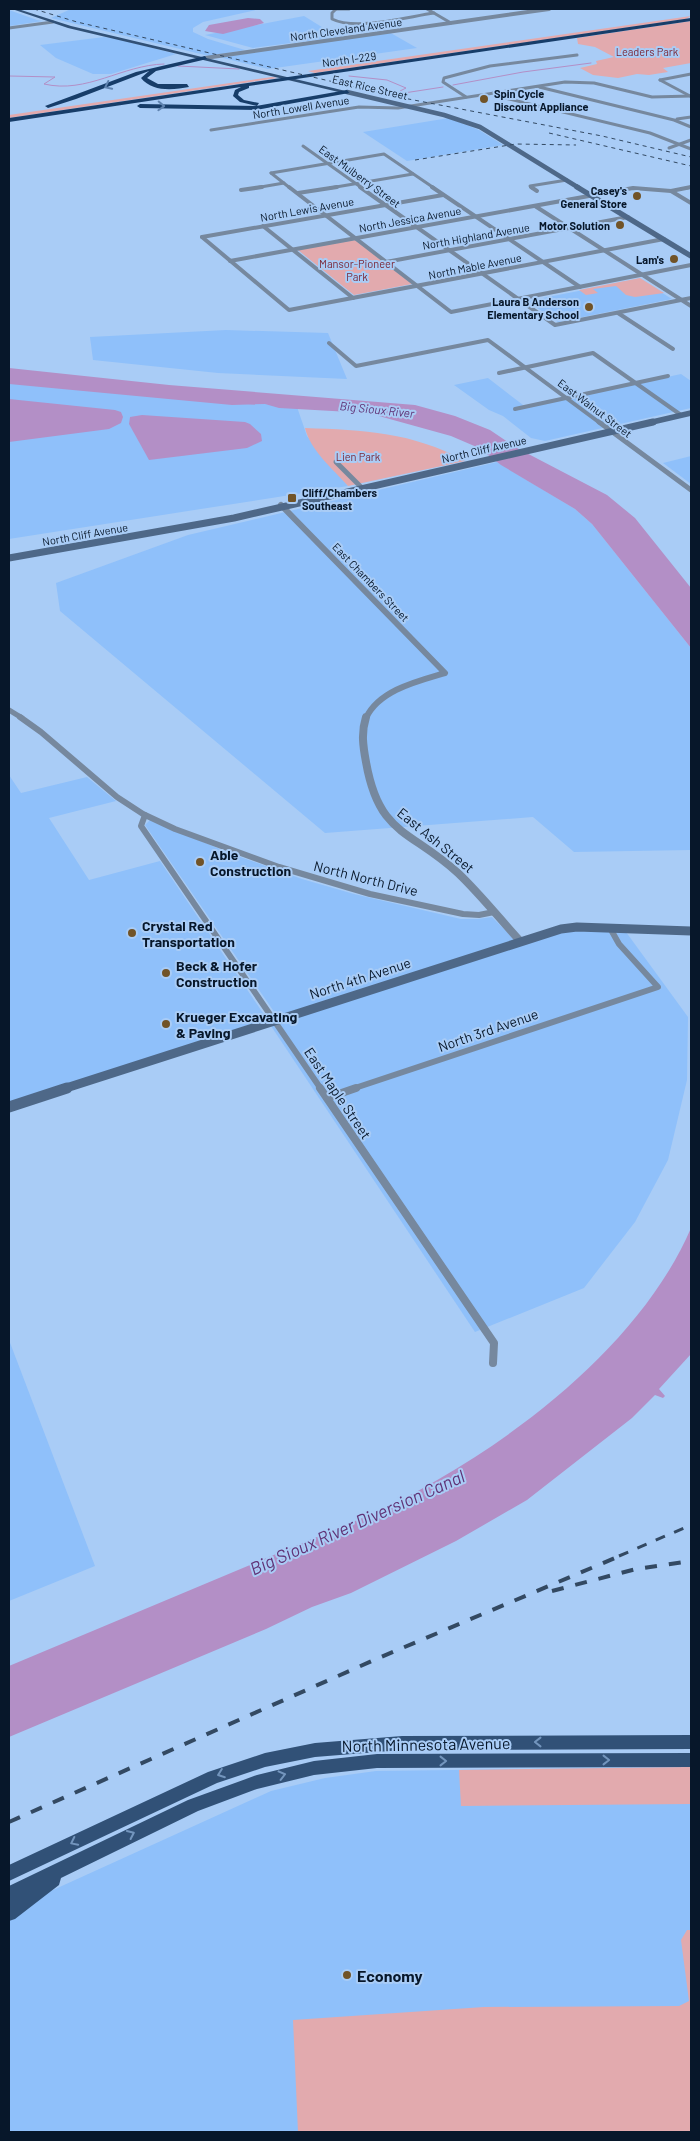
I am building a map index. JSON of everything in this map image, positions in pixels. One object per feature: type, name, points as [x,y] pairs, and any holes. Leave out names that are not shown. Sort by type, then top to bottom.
[{"type":"highway","name":"North I-229","points":[[227,82],[691,14]]},
{"type":"highway","name":"North I-229","points":[[9,120],[691,19]]},
{"type":"highway","points":[[205,58],[154,70],[145,75],[144,79],[154,85],[170,87],[227,82]]},
{"type":"highway","points":[[9,114],[68,102],[150,69],[205,58]]},
{"type":"highway","points":[[272,81],[240,90],[235,95],[242,101],[263,104],[289,102],[345,91]]},
{"type":"highway","points":[[9,114],[227,82]]},
{"type":"highway","points":[[320,96],[330,91],[324,86]]},
{"type":"highway","points":[[43,114],[123,106],[256,108],[345,91]]},
{"type":"main road","name":"East Rice Street","points":[[14,9],[53,22],[408,106],[474,125],[691,256]]},
{"type":"main road","name":"North Cliff Avenue","points":[[9,558],[178,529],[259,512],[281,505],[691,413]]},
{"type":"main road","name":"North Cliff Avenue","points":[[9,552],[254,508],[281,505]]},
{"type":"main road","points":[[520,941],[568,928],[691,931]]},
{"type":"main road","name":"North 4th Avenue","points":[[9,1107],[520,941]]},
{"type":"main road","name":"North Minnesota Avenue","points":[[9,1873],[206,1780],[242,1767],[306,1752],[342,1746],[402,1743],[691,1742]]},
{"type":"main road","name":"North Minnesota Avenue","points":[[9,1894],[106,1846],[227,1792],[256,1782],[314,1768],[386,1761],[691,1760]]},
{"type":"main road","points":[[9,1913],[46,1883],[106,1846]]},
{"type":"street","points":[[349,9],[336,9],[332,13],[332,19],[348,25],[434,13]]},
{"type":"street","points":[[427,9],[451,23]]},
{"type":"street","name":"North Cleveland Avenue","points":[[205,58],[549,9]]},
{"type":"street","points":[[9,28],[53,22]]},
{"type":"street","points":[[466,97],[443,82],[444,78],[490,66],[577,55]]},
{"type":"street","points":[[691,74],[660,80],[691,96]]},
{"type":"street","name":"North Lowell Avenue","points":[[212,130],[359,107],[390,108],[408,106],[537,86],[580,82],[652,97],[691,96]]},
{"type":"street","points":[[537,86],[674,120],[691,126]]},
{"type":"street","points":[[493,93],[505,98],[650,133],[691,149]]},
{"type":"street","points":[[674,120],[691,117]]},
{"type":"street","points":[[669,148],[691,140]]},
{"type":"street","name":"East Mulberry Street","points":[[303,146],[554,326],[618,313]]},
{"type":"street","points":[[580,287],[384,154],[271,173],[451,312],[642,275],[691,265]]},
{"type":"street","points":[[298,194],[414,174]]},
{"type":"street","points":[[537,191],[530,186],[567,180]]},
{"type":"street","points":[[241,190],[284,183]]},
{"type":"street","points":[[671,191],[691,187]]},
{"type":"street","name":"North Jessica Avenue","points":[[230,261],[638,188],[671,191]]},
{"type":"street","points":[[671,191],[691,203]]},
{"type":"street","name":"North Lewis Avenue","points":[[230,261],[202,237],[444,195]]},
{"type":"street","points":[[535,206],[691,306]]},
{"type":"street","name":"North Highland Avenue","points":[[386,262],[628,218]]},
{"type":"street","points":[[264,226],[353,298]]},
{"type":"street","name":"North Mable Avenue","points":[[230,261],[289,310],[664,239]]},
{"type":"street","points":[[618,313],[691,298]]},
{"type":"street","points":[[618,313],[673,349]]},
{"type":"street","name":"East Walnut Street","points":[[329,343],[356,366],[488,340],[691,490]]},
{"type":"street","points":[[499,373],[593,353],[680,415]]},
{"type":"street","points":[[515,408],[668,376]]},
{"type":"street","points":[[336,462],[361,487]]},
{"type":"street","name":"East Chambers Street","points":[[281,505],[445,673]]},
{"type":"street","name":"East Ash Street","points":[[445,673],[409,684],[376,705],[365,718],[363,748],[373,794],[383,814],[401,832],[450,865],[520,941]]},
{"type":"street","name":"North North Drive","points":[[9,710],[45,735],[110,792],[145,815],[271,866],[333,886],[463,914],[479,915],[494,912]]},
{"type":"street","name":"East Maple Street","points":[[145,815],[141,821],[141,826],[494,1343],[493,1363]]},
{"type":"street","name":"North 3rd Avenue","points":[[327,1098],[658,986],[621,947],[610,928]]},
{"type":"shaded area","points":[[71,9],[260,9],[203,22],[193,28],[193,32],[208,39],[245,50],[209,56],[51,18]]},
{"type":"shaded area","points":[[9,10],[37,20],[43,21],[9,26]]},
{"type":"shaded area","points":[[304,16],[338,37],[253,48],[205,35]]},
{"type":"shaded area","points":[[389,32],[417,48],[268,69],[219,57]]},
{"type":"shaded area","points":[[104,37],[176,54],[111,74],[93,74],[56,58],[40,45]]},
{"type":"shaded area","points":[[449,118],[479,130],[503,145],[407,161],[363,132]]},
{"type":"shaded area","points":[[640,279],[672,299],[558,322],[527,301]]},
{"type":"shaded area","points":[[226,330],[328,333],[347,379],[218,373],[93,360],[90,337]]},
{"type":"shaded area","points":[[681,374],[691,381],[691,408],[545,441],[531,438],[503,416],[489,410],[454,385],[488,378],[527,408]]},
{"type":"shaded area","points":[[9,381],[297,407],[307,436],[348,486],[9,539]]},
{"type":"shaded area","points":[[691,456],[691,484],[663,463]]},
{"type":"shaded area","points":[[497,462],[575,509],[592,524],[691,648],[691,850],[574,852],[533,817],[325,833],[60,611],[56,583],[188,535]]},
{"type":"shaded area","points":[[9,775],[21,793],[87,777],[116,801],[49,818],[89,880],[160,861],[267,1019],[9,1103]]},
{"type":"shaded area","points":[[150,820],[232,854],[302,879],[354,894],[461,919],[492,917],[515,940],[277,1016],[145,825]]},
{"type":"shaded area","points":[[567,931],[626,932],[688,1017],[687,1080],[668,1160],[635,1222],[584,1288],[475,1332],[271,1026]]},
{"type":"shaded area","points":[[9,1340],[95,1566],[9,1601]]},
{"type":"shaded area","name":"Economy","points":[[691,1767],[691,2132],[9,2132],[9,1910],[271,1791],[325,1778],[376,1771]]},
{"type":"green space","points":[[691,16],[686,19],[315,73],[308,71]]},
{"type":"green space","name":"Leaders Park","points":[[691,21],[691,63],[663,68],[668,72],[649,75],[637,74],[618,78],[593,75],[580,68],[597,64],[596,61],[614,57],[595,47],[578,44],[577,38]]},
{"type":"green space","points":[[272,77],[278,78],[9,118],[9,115]]},
{"type":"green space","name":"Mansor-Pioneer Park","points":[[355,240],[412,284],[354,295],[298,250]]},
{"type":"green space","points":[[640,278],[664,293],[635,297],[626,295],[616,286],[593,289],[598,293],[586,295],[579,290]]},
{"type":"green space","name":"Lien Park","points":[[305,428],[368,432],[407,438],[445,451],[465,461],[348,486],[317,452]]},
{"type":"green space","points":[[691,1767],[691,1804],[461,1806],[459,1770]]},
{"type":"green space","points":[[687,1930],[691,1930],[691,2132],[298,2132],[293,2020],[484,2007],[679,2006],[689,2001],[681,1940]]},
{"type":"water","points":[[248,18],[260,19],[264,23],[223,34],[205,31],[209,25]]},
{"type":"water","name":"Big Sioux River","points":[[9,368],[169,385],[415,405],[455,416],[490,430],[515,447],[607,495],[635,518],[691,588],[691,648],[592,524],[575,509],[501,465],[479,448],[451,436],[368,413],[279,408],[265,404],[232,405],[9,384]]},
{"type":"water","points":[[9,399],[115,410],[121,412],[123,417],[121,423],[109,429],[9,442]]},
{"type":"water","points":[[142,415],[245,422],[261,434],[262,441],[247,448],[149,460],[129,424],[130,417]]},
{"type":"water","name":"Big Sioux River Diversion Canal","points":[[691,1228],[691,1354],[659,1389],[665,1396],[663,1398],[655,1395],[632,1418],[527,1500],[456,1541],[351,1593],[312,1607],[266,1629],[9,1737],[9,1666],[367,1516],[414,1493],[462,1466],[509,1434],[554,1399],[597,1360],[635,1318],[667,1274]]},
{"type":"waterway","points":[[453,85],[523,72],[591,63]]},
{"type":"waterway","points":[[9,76],[55,77],[44,84],[75,85],[134,69],[164,64]]},
{"type":"waterway","points":[[178,66],[239,69]]},
{"type":"waterway","points":[[349,76],[387,80],[406,88],[400,91],[404,93],[443,87]]},
{"type":"railway","points":[[34,9],[77,22],[398,97],[602,136],[691,157]]},
{"type":"railway","points":[[549,133],[691,166]]},
{"type":"railway","points":[[415,160],[516,144],[576,145]]},
{"type":"railway","points":[[619,1556],[691,1525]]},
{"type":"railway","points":[[9,1822],[374,1660],[622,1555]]},
{"type":"railway","points":[[552,1591],[636,1569],[691,1561]]},
{"type":"place","name":"Spin Cycle Discount Appliance","points":[[484,99]]},
{"type":"place","name":"Casey's General Store","points":[[637,196]]},
{"type":"place","name":"Motor Solution","points":[[620,225]]},
{"type":"place","name":"Lam's","points":[[674,259]]},
{"type":"place","name":"Laura B Anderson Elementary School","points":[[589,307]]},
{"type":"place","name":"Cliff/Chambers Southeast","points":[[292,498]]},
{"type":"place","name":"Able Construction","points":[[200,862]]},
{"type":"place","name":"Crystal Red Transportation","points":[[132,933]]},
{"type":"place","name":"Beck & Hofer Construction","points":[[166,973]]},
{"type":"place","name":"Krueger Excavating & Paving","points":[[166,1024]]},
{"type":"place","name":"Economy","points":[[347,1975]]}]
